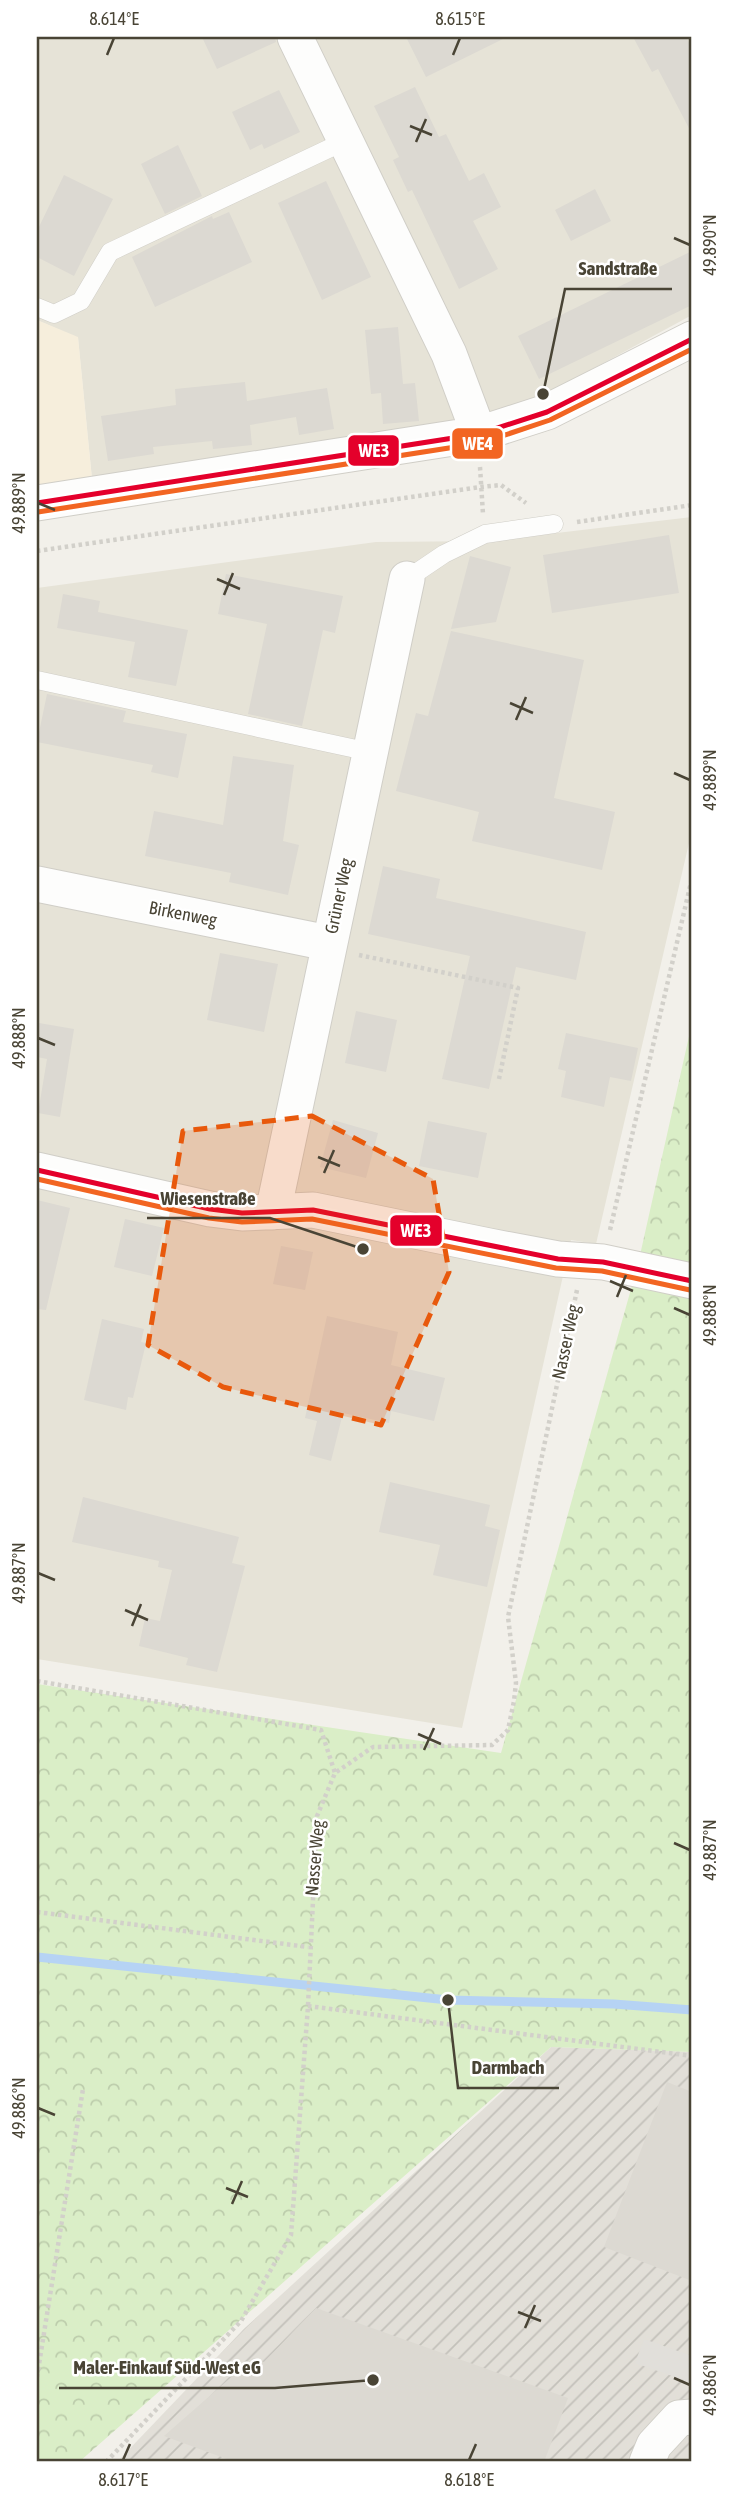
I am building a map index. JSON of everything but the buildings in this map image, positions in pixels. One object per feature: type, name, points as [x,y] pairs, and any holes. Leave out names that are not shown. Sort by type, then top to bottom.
[{"type":"street","points":[[295,37],[449,354],[479,434]]},
{"type":"street","points":[[37,503],[479,434],[547,412],[692,339]]},
{"type":"street","name":"Grüner Weg","points":[[272,1212],[407,579]]},
{"type":"street","name":"Birkenweg","points":[[37,884],[328,946]]},
{"type":"street","points":[[37,1170],[210,1209],[242,1213],[313,1210],[558,1259],[591,1270],[692,1281]]},
{"type":"street","points":[[647,2462],[654,2445],[679,2418],[692,2417]]},
{"type":"lane","points":[[37,307],[54,314],[81,301],[110,252],[345,141]]},
{"type":"lane","points":[[407,579],[444,554],[485,534],[554,524]]},
{"type":"lane","points":[[37,680],[370,752]]},
{"type":"path","points":[[37,551],[501,485],[554,524],[692,505]]},
{"type":"path","name":"Nasser Weg","points":[[106,2462],[241,2321],[291,2235],[308,2006],[308,1947],[317,1816],[335,1773],[373,1747],[492,1745],[508,1730],[516,1683],[508,1617],[591,1270],[692,878]]},
{"type":"path","points":[[328,946],[517,988],[499,1079]]},
{"type":"path","points":[[37,1681],[321,1730],[335,1773]]},
{"type":"path","points":[[37,1912],[308,1947]]},
{"type":"path","points":[[308,2006],[692,2056]]},
{"type":"path","points":[[37,2377],[83,2089]]},
{"type":"highlighted area","points":[[312,1116],[433,1179],[449,1272],[381,1425],[223,1387],[148,1345],[183,1131]]},
{"type":"shaded area","points":[[37,37],[692,37],[692,315],[513,412],[92,479],[78,338],[37,320]]},
{"type":"shaded area","points":[[37,320],[78,337],[92,479],[37,486]]},
{"type":"shaded area","points":[[692,517],[692,830],[596,1244],[571,1240],[462,1728],[37,1659],[37,588],[376,542],[489,541]]},
{"type":"shaded area","points":[[551,2047],[692,2052],[692,2462],[117,2462],[244,2329]]},
{"type":"shaded area","points":[[644,2339],[692,2356],[692,2383],[635,2363]]},
{"type":"green space","points":[[692,1023],[692,2052],[551,2047],[79,2462],[37,2462],[37,1684],[501,1753],[638,1264]]},
{"type":"waterway","points":[[37,1957],[448,2000],[614,2004],[692,2010]]},
{"type":"transit line","name":"WE3","points":[[37,503],[479,434],[547,412],[692,339]]},
{"type":"transit line","name":"WE4","points":[[38,512],[481,443],[550,420],[692,349]]},
{"type":"transit line","name":"WE3","points":[[37,1170],[210,1209],[242,1213],[313,1210],[558,1259],[603,1262],[692,1281]]},
{"type":"transit line","name":"WE4","points":[[37,1179],[209,1218],[242,1222],[312,1219],[556,1268],[602,1271],[690,1290]]},
{"type":"place","name":"Sandstraße","points":[[543,394]]},
{"type":"place","name":"Wiesenstraße","points":[[363,1249]]},
{"type":"place","name":"Darmbach","points":[[448,2000]]},
{"type":"place","name":"Maler-Einkauf Süd-West eG","points":[[373,2380]]}]
